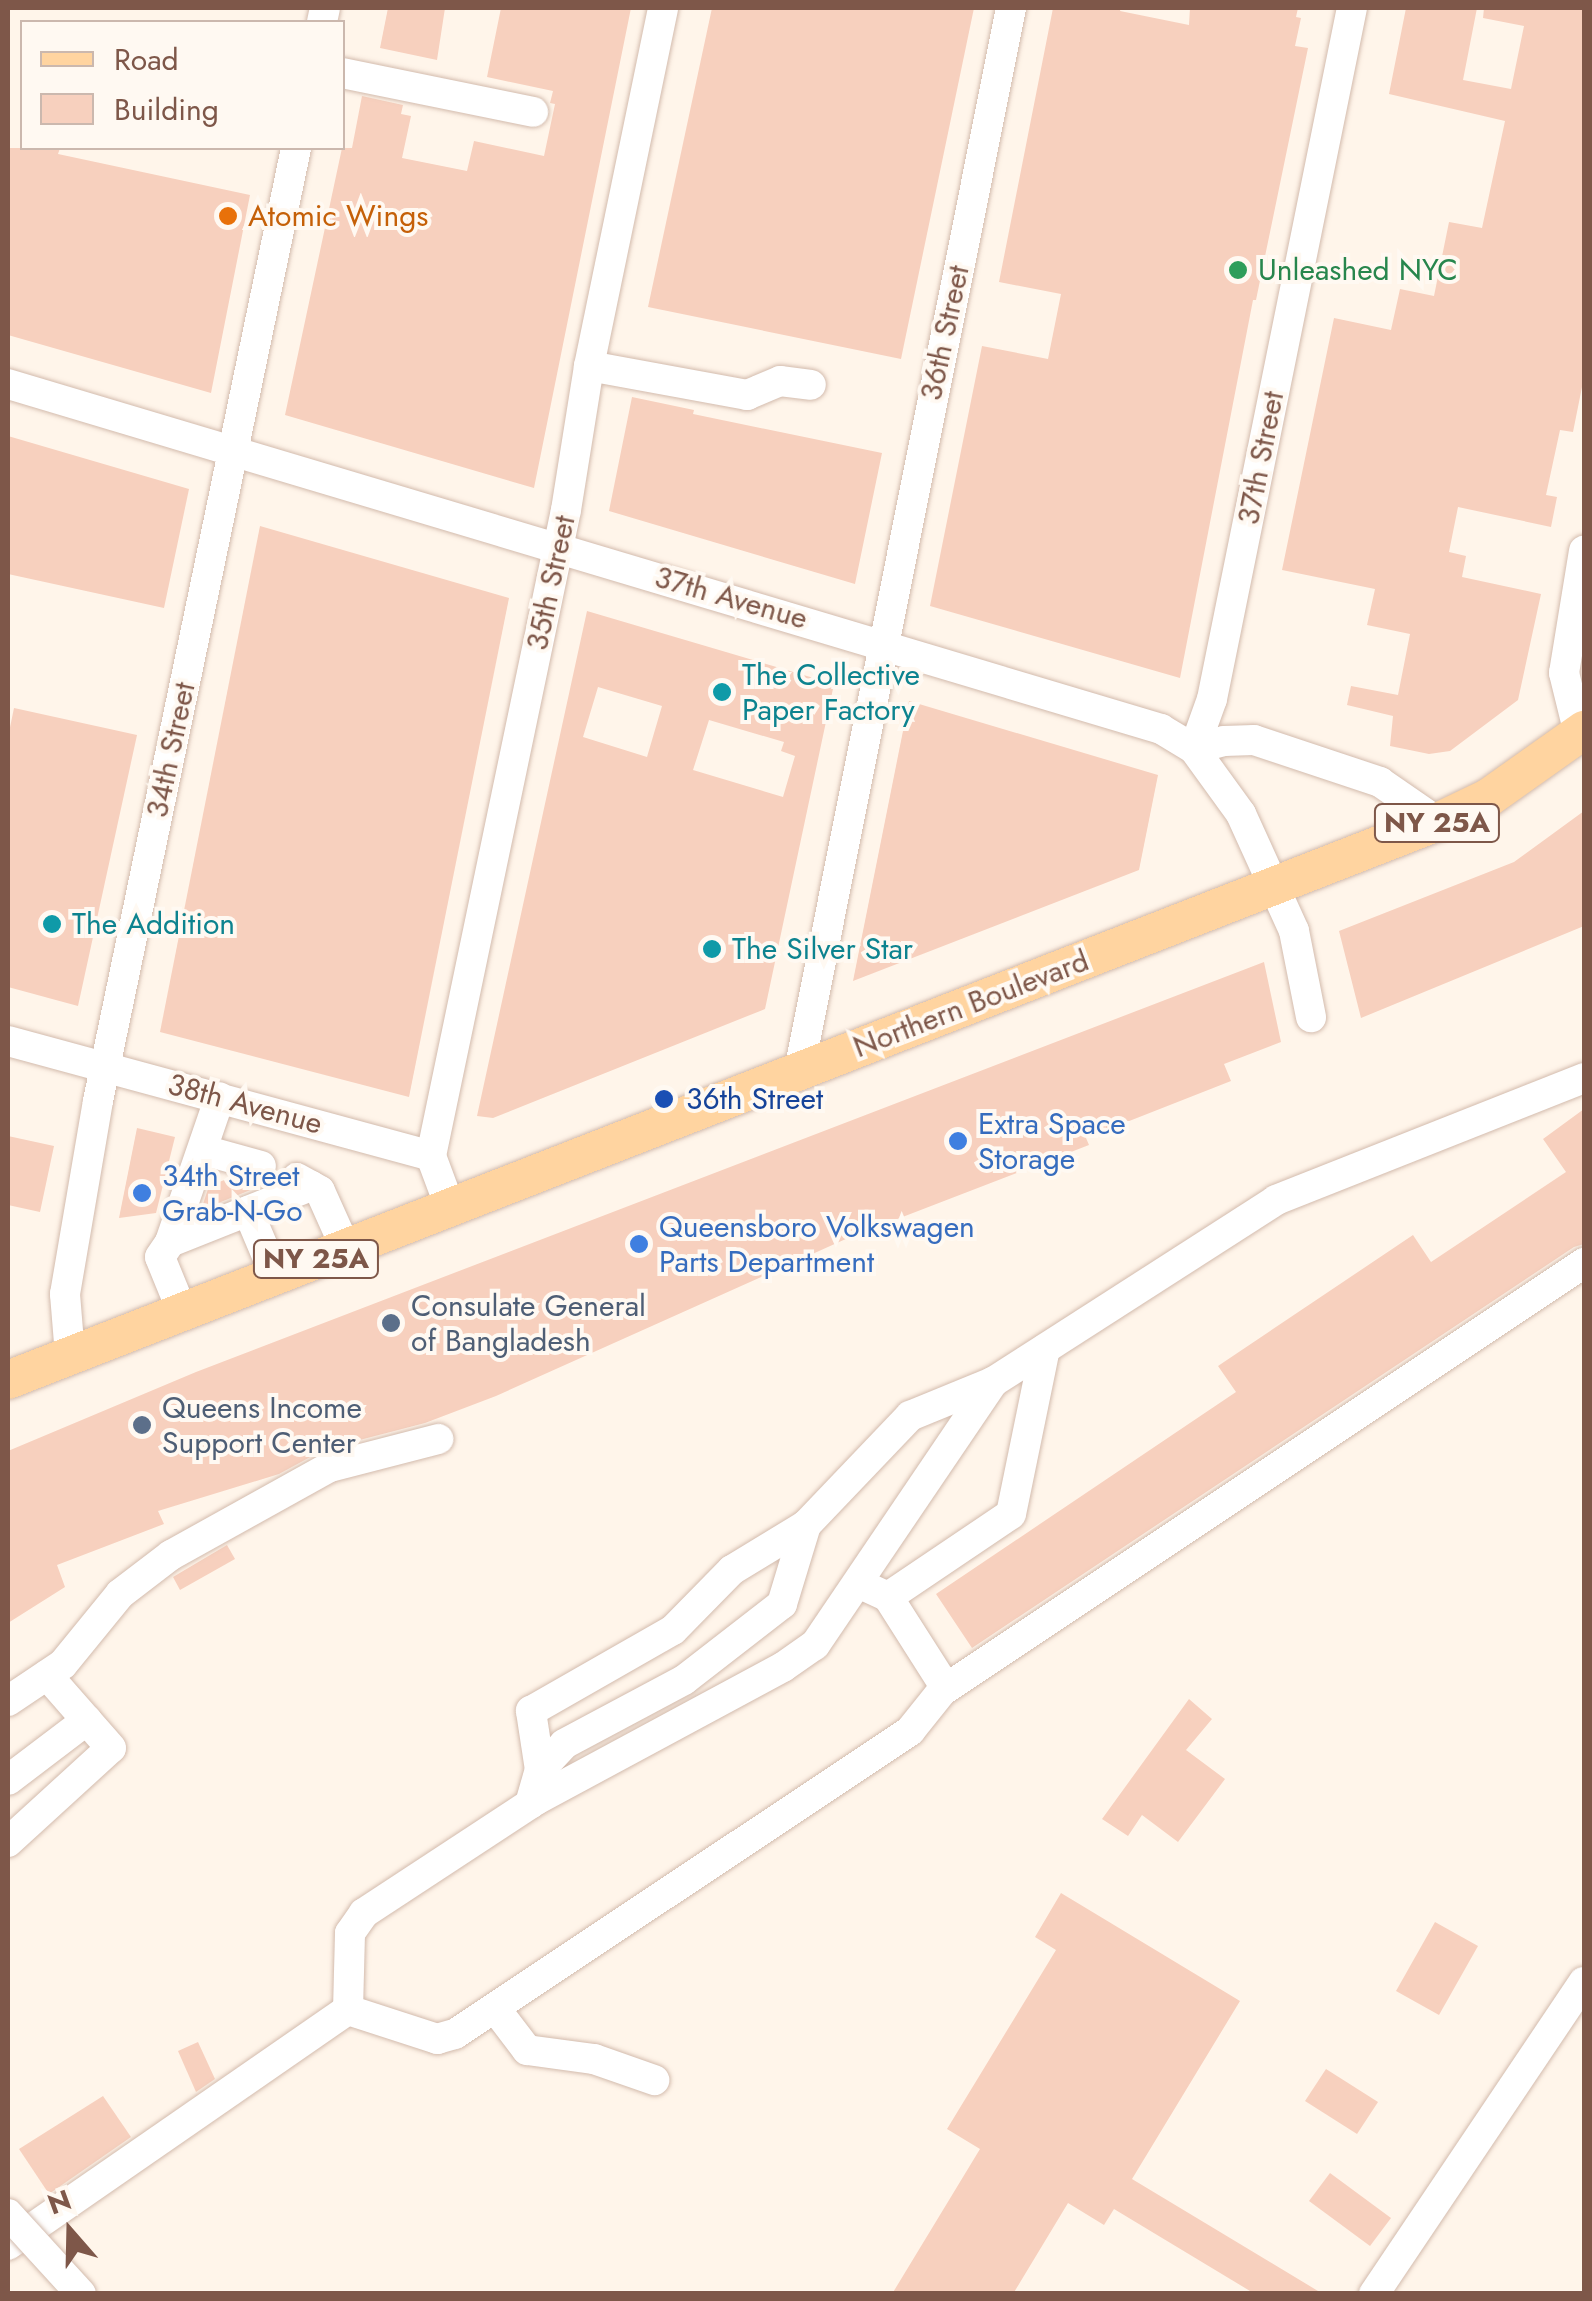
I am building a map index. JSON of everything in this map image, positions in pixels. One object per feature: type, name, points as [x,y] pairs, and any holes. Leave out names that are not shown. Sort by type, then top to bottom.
[{"type":"main road","name":"Northern Boulevard","points":[[8,1380],[1438,822],[1500,790],[1582,732]]},
{"type":"street","name":"35th Street","points":[[430,1156],[558,547],[589,366],[663,8]]},
{"type":"street","name":"36th Street","points":[[798,1071],[1011,8]]},
{"type":"street","name":"37th Street","points":[[1194,749],[1212,700],[1352,8]]},
{"type":"street","points":[[345,74],[532,112]]},
{"type":"street","name":"34th Street","points":[[70,1355],[65,1294],[105,1068],[296,150]]},
{"type":"street","points":[[589,366],[747,395],[780,381],[811,385]]},
{"type":"street","name":"37th Avenue","points":[[8,384],[1143,722],[1194,749]]},
{"type":"street","points":[[1582,732],[1566,692],[1564,654],[1584,552]]},
{"type":"street","points":[[1312,1017],[1294,931],[1234,800],[1194,749],[1224,740],[1254,740],[1380,782],[1438,822]]},
{"type":"street","name":"38th Avenue","points":[[8,1042],[430,1156]]},
{"type":"street","points":[[530,1804],[540,1770],[531,1711],[673,1630],[732,1570],[806,1524],[910,1416],[993,1382],[1276,1200],[1584,1078]]},
{"type":"street","points":[[182,1311],[160,1257],[170,1242],[220,1097]]},
{"type":"street","points":[[203,1150],[287,1175],[320,1191],[345,1248]]},
{"type":"street","points":[[430,1156],[450,1207]]},
{"type":"street","points":[[170,1242],[248,1210],[287,1175]]},
{"type":"street","points":[[248,1210],[275,1275]]},
{"type":"street","points":[[348,2010],[438,2039],[455,2034],[910,1731],[946,1688],[1584,1264]]},
{"type":"street","points":[[888,1597],[1012,1514],[1045,1348]]},
{"type":"street","points":[[348,2010],[350,1933],[358,1918],[530,1804],[782,1668],[815,1644],[993,1382]]},
{"type":"street","points":[[8,1701],[63,1664],[120,1594],[171,1555],[330,1467],[438,1439]]},
{"type":"street","points":[[540,1770],[564,1744],[684,1680],[782,1604],[806,1524]]},
{"type":"street","points":[[857,1583],[888,1597],[946,1688]]},
{"type":"street","points":[[8,1842],[111,1748],[46,1675]]},
{"type":"street","points":[[8,1780],[87,1720]]},
{"type":"street","points":[[1374,2294],[1584,1982]]},
{"type":"street","points":[[496,2008],[527,2050],[548,2057],[594,2059],[654,2080]]},
{"type":"street","points":[[8,2244],[348,2010]]},
{"type":"street","points":[[8,2214],[81,2294]]},
{"type":"building","points":[[388,8],[445,8],[437,60],[380,48]]},
{"type":"building","points":[[501,8],[631,8],[534,488],[285,415],[342,150],[352,148],[362,96],[403,105],[401,114],[411,116],[402,158],[467,171],[474,141],[544,156],[555,104],[550,103],[553,91],[487,77]]},
{"type":"building","points":[[712,8],[974,8],[901,359],[648,307]]},
{"type":"building","points":[[1053,8],[1121,8],[1120,11],[1189,25],[1190,8],[1298,8],[1296,17],[1301,18],[1295,46],[1308,48],[1253,300],[1180,678],[930,606],[982,346],[1048,359],[1061,294],[999,282]]},
{"type":"building","points":[[1406,8],[1477,8],[1463,80],[1511,89],[1524,26],[1483,18],[1484,8],[1584,8],[1584,377],[1573,432],[1560,430],[1546,495],[1557,497],[1551,527],[1458,507],[1449,552],[1466,556],[1462,577],[1541,594],[1518,700],[1450,751],[1429,754],[1390,746],[1393,716],[1347,705],[1351,686],[1398,695],[1410,634],[1367,625],[1375,589],[1282,570],[1334,318],[1391,330],[1400,289],[1434,296],[1449,222],[1482,228],[1505,121],[1389,94]]},
{"type":"building","points":[[8,148],[59,150],[58,154],[250,195],[211,393],[8,335]]},
{"type":"building","points":[[632,397],[694,410],[693,414],[882,453],[855,584],[609,511]]},
{"type":"building","points":[[8,436],[189,489],[164,608],[8,574]]},
{"type":"building","points":[[260,526],[509,598],[409,1097],[160,1032]]},
{"type":"building","points":[[587,611],[834,684],[765,1009],[493,1118],[477,1116]],"holes":[[[598,687],[662,706],[647,757],[583,737]],[[709,720],[784,742],[781,751],[795,756],[783,797],[693,770]]]},
{"type":"building","points":[[909,701],[1158,775],[1139,870],[853,981]]},
{"type":"building","points":[[14,708],[137,735],[78,1006],[8,987],[8,737]]},
{"type":"building","points":[[1584,811],[1584,926],[1361,1018],[1339,931],[1514,862]]},
{"type":"building","points":[[1264,962],[1281,1042],[1224,1064],[1231,1081],[1086,1138],[1089,1145],[848,1238],[496,1396],[425,1423],[325,1449],[279,1474],[158,1511],[164,1524],[57,1565],[65,1587],[8,1623],[8,1451],[196,1372]]},
{"type":"building","points":[[1584,1109],[1584,1244],[1574,1247],[972,1648],[936,1594],[1236,1392],[1218,1366],[1413,1235],[1431,1262],[1566,1172],[1543,1139]]},
{"type":"building","points":[[137,1128],[175,1137],[156,1213],[119,1218]]},
{"type":"building","points":[[8,1136],[54,1146],[40,1212],[8,1205]]},
{"type":"building","points":[[232,1177],[265,1184],[201,1210],[209,1186]]},
{"type":"building","points":[[227,1545],[235,1559],[180,1590],[173,1577]]},
{"type":"building","points":[[1189,1699],[1212,1719],[1186,1750],[1225,1779],[1178,1842],[1142,1815],[1128,1836],[1102,1819]]},
{"type":"building","points":[[1061,1893],[1240,2001],[1132,2179],[1323,2294],[1255,2294],[1114,2209],[1104,2225],[1068,2203],[1013,2294],[892,2294],[980,2149],[947,2129],[1056,1950],[1035,1937]]},
{"type":"building","points":[[1435,1922],[1478,1946],[1439,2015],[1396,1991]]},
{"type":"building","points":[[198,2042],[215,2079],[196,2092],[178,2051]]},
{"type":"building","points":[[1326,2069],[1378,2102],[1357,2134],[1305,2101]]},
{"type":"building","points":[[103,2096],[131,2137],[49,2194],[19,2149]]},
{"type":"building","points":[[1330,2173],[1391,2218],[1370,2246],[1309,2201]]},
{"type":"place","name":"Atomic Wings","points":[[228,216]]},
{"type":"place","name":"Unleashed NYC","points":[[1238,270]]},
{"type":"place","name":"The Collective Paper Factory","points":[[722,692]]},
{"type":"place","name":"The Addition","points":[[52,924]]},
{"type":"place","name":"The Silver Star","points":[[712,949]]},
{"type":"place","name":"36th Street","points":[[664,1099]]},
{"type":"place","name":"Extra Space Storage","points":[[958,1141]]},
{"type":"place","name":"34th Street Grab-N-Go","points":[[142,1193]]},
{"type":"place","name":"Queensboro Volkswagen Parts Department","points":[[639,1244]]},
{"type":"place","name":"Consulate General of Bangladesh","points":[[391,1323]]},
{"type":"place","name":"Queens Income Support Center","points":[[142,1425]]}]
